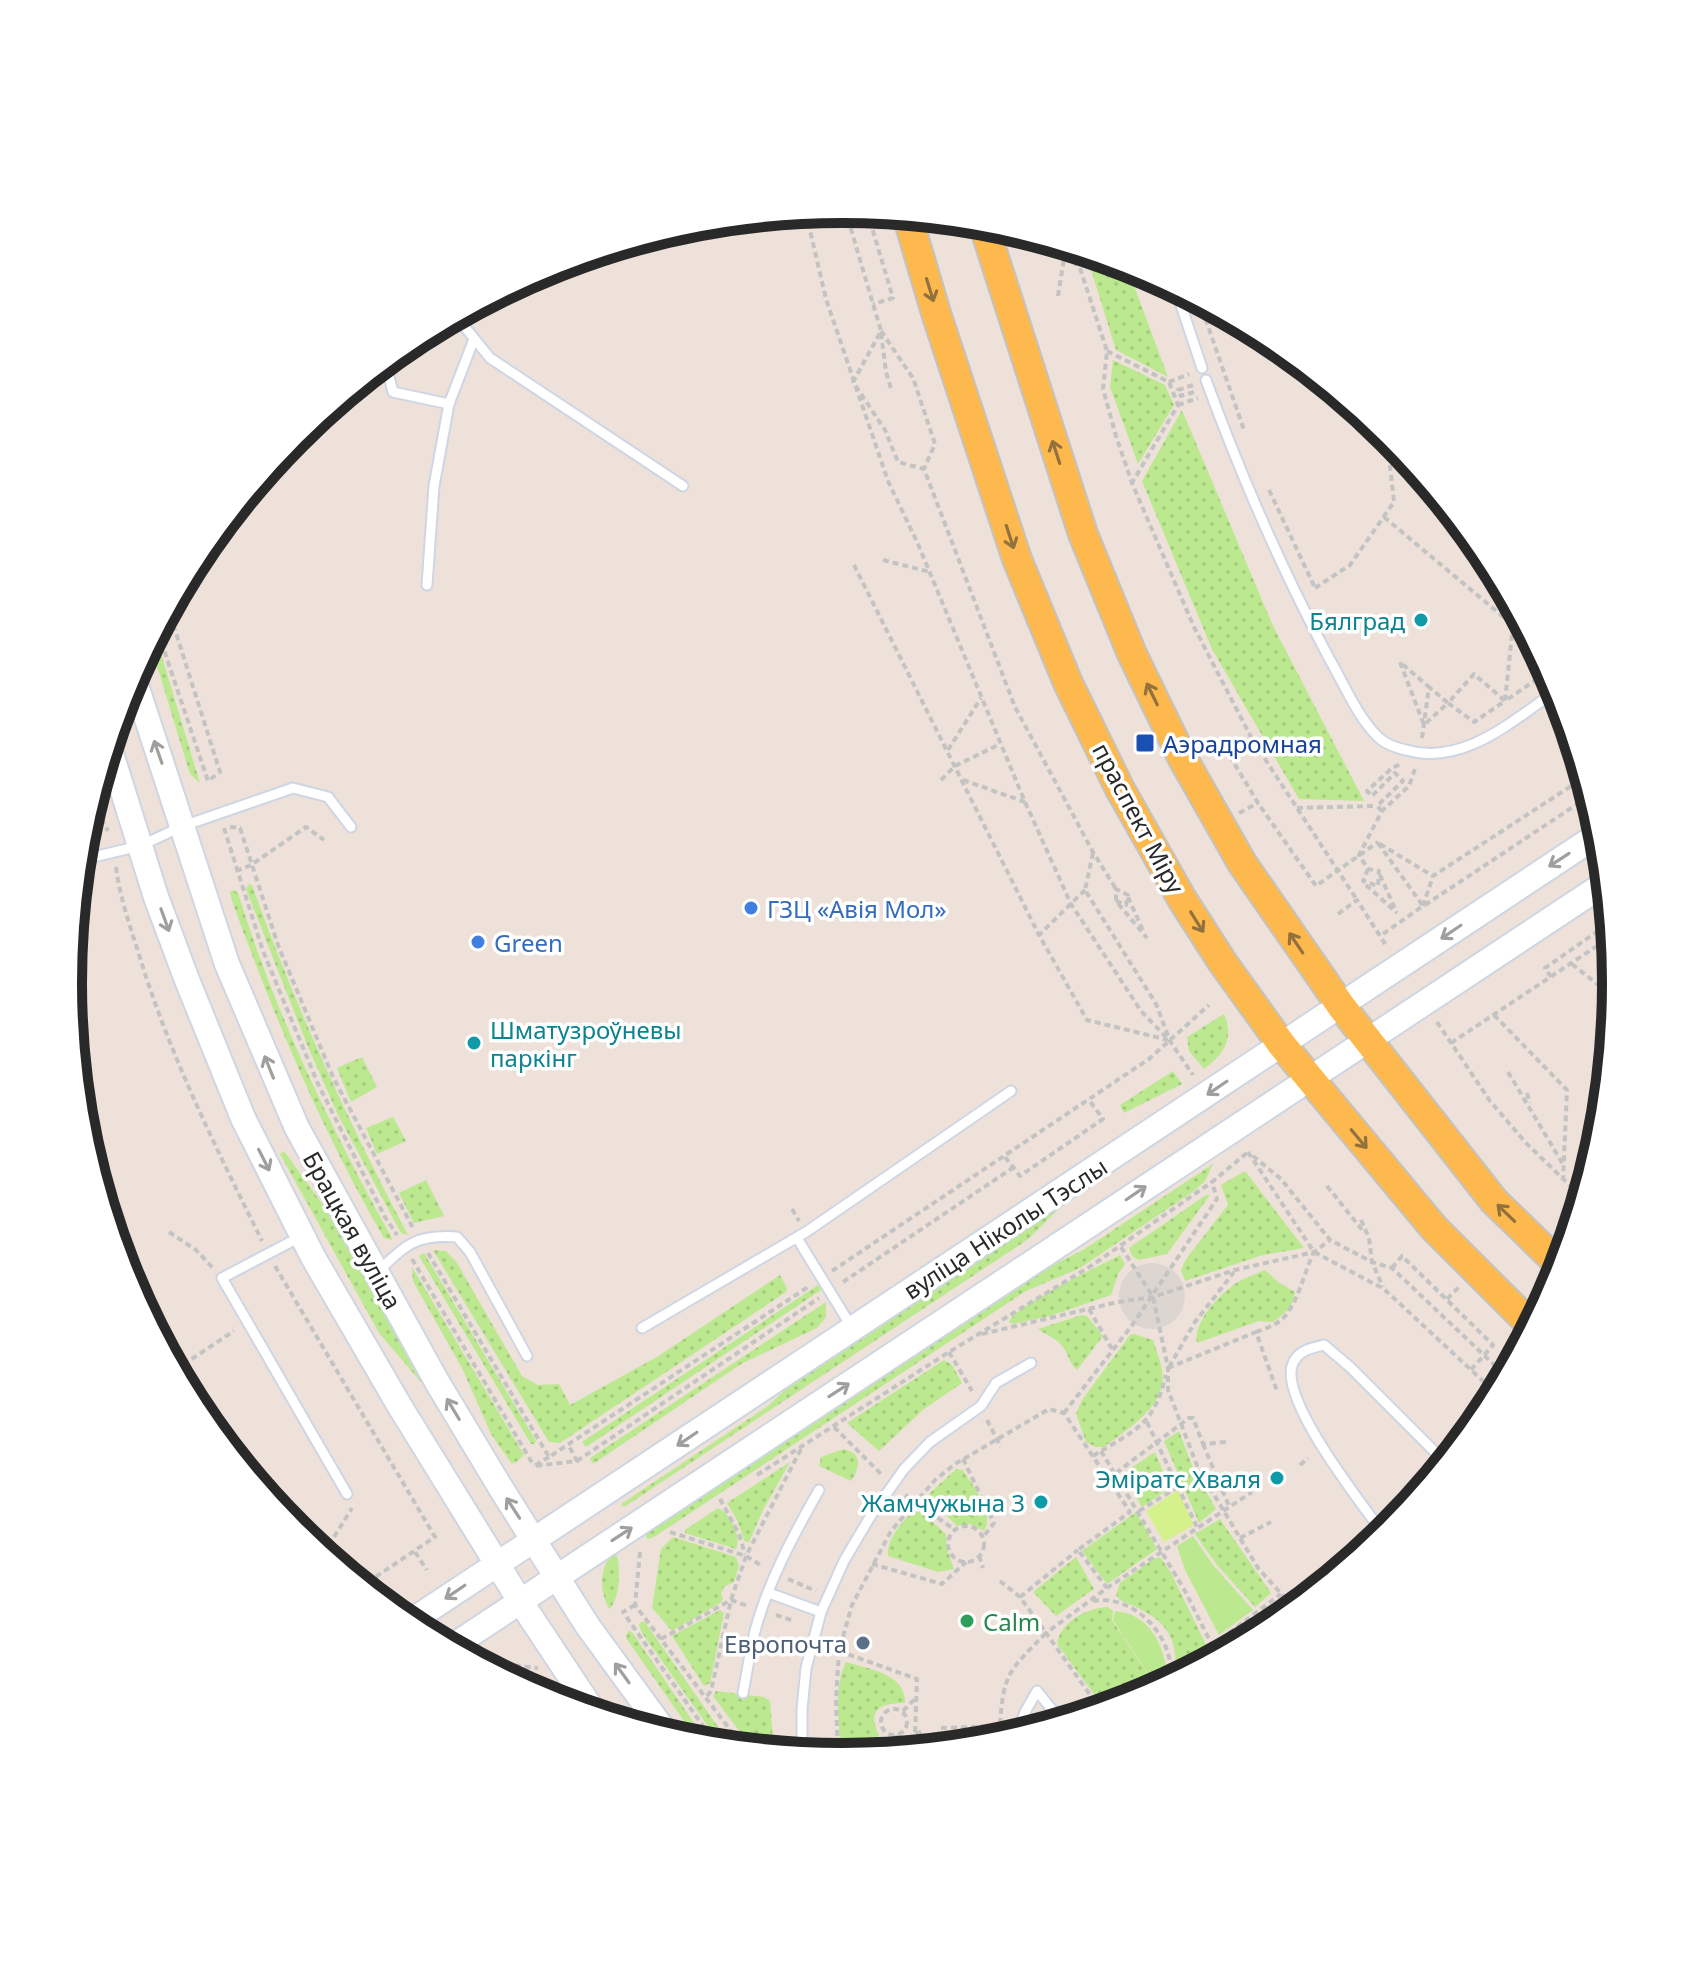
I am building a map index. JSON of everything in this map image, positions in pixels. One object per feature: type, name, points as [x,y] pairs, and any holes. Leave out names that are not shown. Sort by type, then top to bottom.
[{"type":"main road","name":"праспект Міру","points":[[911,227],[1017,559],[1068,683],[1120,789],[1182,899],[1237,986],[1282,1045],[1434,1228],[1525,1319]]},
{"type":"main road","points":[[988,237],[1083,534],[1132,654],[1182,757],[1242,863],[1341,1006],[1494,1201],[1552,1257]]},
{"type":"main road","name":"Брацкая вуліца","points":[[139,694],[227,964],[283,1100],[437,1382],[587,1625],[657,1720]]},
{"type":"main road","name":"Брацкая вуліца","points":[[115,765],[187,980],[243,1118],[303,1236],[399,1405],[520,1601],[585,1699]]},
{"type":"main road","name":"вуліца Ніколы Тэслы","points":[[420,1616],[1589,841]]},
{"type":"main road","name":"вуліца Ніколы Тэслы","points":[[460,1641],[1596,889]]},
{"type":"lane","points":[[1179,301],[1198,370]]},
{"type":"lane","points":[[462,325],[490,358],[683,486]]},
{"type":"lane","points":[[427,585],[434,486],[449,404],[474,339]]},
{"type":"lane","points":[[388,374],[393,392],[449,404]]},
{"type":"lane","points":[[1206,380],[1231,450],[1299,598],[1363,720],[1381,741],[1408,751],[1442,754],[1471,747],[1547,697]]},
{"type":"lane","points":[[93,857],[140,846],[183,826],[293,788],[328,797],[351,827]]},
{"type":"lane","points":[[642,1328],[797,1238],[1011,1091]]},
{"type":"lane","points":[[303,1236],[222,1278],[347,1494]]},
{"type":"lane","points":[[377,1273],[404,1245],[420,1240],[457,1237],[470,1252],[527,1356]]},
{"type":"lane","points":[[797,1238],[853,1329]]},
{"type":"lane","points":[[1377,1524],[1309,1427],[1290,1383],[1293,1363],[1305,1349],[1324,1345],[1438,1455]]},
{"type":"lane","points":[[802,1742],[806,1668],[821,1612],[844,1561],[870,1517],[904,1469],[930,1442],[981,1406],[996,1383],[1031,1363]]},
{"type":"lane","points":[[743,1693],[756,1629],[769,1593],[794,1532],[819,1490]]},
{"type":"lane","points":[[769,1593],[821,1612]]},
{"type":"lane","points":[[1021,1722],[1037,1691],[1055,1713]]},
{"type":"path","points":[[849,223],[881,331],[892,392]]},
{"type":"path","points":[[809,224],[826,299],[888,481],[930,572],[1000,744],[1071,904],[1141,1011],[1170,1041],[1193,1075]]},
{"type":"path","points":[[871,224],[893,298],[873,304]]},
{"type":"path","points":[[1058,296],[1063,256]]},
{"type":"path","points":[[1073,259],[1080,268],[1107,351],[1103,389],[1132,483],[1194,627],[1252,739],[1388,949]]},
{"type":"path","points":[[1204,315],[1244,431]]},
{"type":"path","points":[[853,382],[881,331]]},
{"type":"path","points":[[881,331],[913,378],[935,444],[924,469],[1015,707],[1093,852],[1116,889],[1128,895],[1147,938],[1116,901],[1116,889]]},
{"type":"path","points":[[1107,351],[1169,382],[1178,405],[1132,483]]},
{"type":"path","points":[[1169,382],[1198,370]]},
{"type":"path","points":[[853,382],[885,430],[898,462],[924,469]]},
{"type":"path","points":[[1299,598],[1350,565],[1394,502],[1389,456]]},
{"type":"path","points":[[1268,488],[1315,588]]},
{"type":"path","points":[[1384,517],[1513,625],[1505,701]]},
{"type":"path","points":[[883,560],[930,572]]},
{"type":"path","points":[[854,565],[1039,935],[1087,1020],[1170,1041]]},
{"type":"path","points":[[162,644],[208,781],[220,772],[175,630],[171,627]]},
{"type":"path","points":[[1424,725],[1400,662],[1474,722],[1539,678]]},
{"type":"path","points":[[1424,725],[1474,674],[1505,701]]},
{"type":"path","points":[[1421,752],[1429,687]]},
{"type":"path","points":[[947,752],[981,698]]},
{"type":"path","points":[[1252,739],[1228,753],[1258,803],[1316,886],[1378,842]]},
{"type":"path","points":[[941,780],[955,766],[1000,744]]},
{"type":"path","points":[[1297,808],[1377,806],[1403,781],[1395,773],[1372,796],[1367,791],[1392,768],[1419,758],[1409,786],[1382,811],[1359,855]]},
{"type":"path","points":[[962,780],[1025,802]]},
{"type":"path","points":[[1423,906],[1433,876],[1576,783]]},
{"type":"path","points":[[1380,936],[1580,802]]},
{"type":"path","points":[[1377,806],[1382,811]]},
{"type":"path","points":[[101,818],[108,831]]},
{"type":"path","points":[[534,1466],[385,1217],[318,1084],[263,951],[223,826],[240,828],[278,945],[333,1077],[420,1240],[549,1457]]},
{"type":"path","points":[[236,871],[251,865],[306,827],[324,840]]},
{"type":"path","points":[[1378,842],[1433,876]]},
{"type":"path","points":[[1378,842],[1423,906]]},
{"type":"path","points":[[1039,935],[1085,890],[1093,852]]},
{"type":"path","points":[[1359,855],[1368,869],[1379,871]]},
{"type":"path","points":[[1363,881],[1368,869]]},
{"type":"path","points":[[1363,881],[1397,913],[1379,871]]},
{"type":"path","points":[[1363,881],[1378,886],[1379,871]]},
{"type":"path","points":[[1085,890],[1156,1004],[1170,1041]]},
{"type":"path","points":[[1116,901],[1126,905],[1128,895]]},
{"type":"path","points":[[1338,914],[1357,900]]},
{"type":"path","points":[[1551,977],[1545,968],[1601,929]]},
{"type":"path","points":[[1451,1043],[1601,943]]},
{"type":"path","points":[[1572,964],[1603,989]]},
{"type":"path","points":[[534,1466],[569,1446],[1089,1100],[1149,1059],[1209,1005]]},
{"type":"path","points":[[1432,1015],[1490,1101],[1526,1143],[1574,1190]]},
{"type":"path","points":[[1494,1015],[1567,1090],[1563,1180]]},
{"type":"path","points":[[1508,1072],[1565,1168]]},
{"type":"path","points":[[1527,1093],[1532,1109]]},
{"type":"path","points":[[1005,1157],[1020,1176],[1103,1119],[1089,1100]]},
{"type":"path","points":[[756,1476],[1121,1247],[1212,1182],[1248,1152]]},
{"type":"path","points":[[1248,1152],[1281,1179],[1330,1240],[1372,1262],[1392,1268],[1498,1368]]},
{"type":"path","points":[[1248,1152],[1314,1252],[1384,1289],[1487,1386]]},
{"type":"path","points":[[534,1466],[577,1461],[1014,1167]]},
{"type":"path","points":[[1064,1413],[1153,1297],[1217,1199],[1212,1182]]},
{"type":"path","points":[[1327,1186],[1369,1238]]},
{"type":"path","points":[[1361,1220],[1369,1238],[1372,1262],[1384,1289]]},
{"type":"path","points":[[169,1232],[196,1250],[222,1278]]},
{"type":"path","points":[[976,1336],[1153,1297],[1235,1270],[1314,1252],[1330,1240]]},
{"type":"path","points":[[1121,1247],[1153,1297],[1168,1368],[1168,1390],[1198,1468],[1258,1568],[1287,1600]]},
{"type":"path","points":[[1168,1368],[1281,1320],[1295,1303],[1302,1276],[1314,1252]]},
{"type":"path","points":[[1392,1268],[1402,1256],[1493,1345],[1470,1371]]},
{"type":"path","points":[[1093,1456],[1147,1422],[1159,1403],[1168,1368],[1195,1322],[1235,1270]]},
{"type":"path","points":[[1089,1309],[1112,1349]]},
{"type":"path","points":[[184,1364],[246,1323]]},
{"type":"path","points":[[1256,1332],[1277,1392]]},
{"type":"path","points":[[838,1744],[836,1700],[839,1651],[852,1605],[891,1531],[935,1480],[963,1459],[1049,1409],[1064,1413],[1130,1512]]},
{"type":"path","points":[[1108,1479],[1193,1418],[1229,1506]]},
{"type":"path","points":[[1147,1422],[1197,1527]]},
{"type":"path","points":[[834,1427],[894,1486],[955,1530]]},
{"type":"path","points":[[1203,1444],[1226,1442]]},
{"type":"path","points":[[707,1696],[711,1691],[731,1600],[746,1556],[803,1445]]},
{"type":"path","points":[[569,1446],[577,1461]]},
{"type":"path","points":[[1101,1451],[1138,1510],[1213,1645],[1281,1594]]},
{"type":"path","points":[[1300,1465],[1308,1458]]},
{"type":"path","points":[[872,1564],[942,1584],[966,1562],[979,1556],[984,1547],[983,1537],[994,1523],[963,1459]]},
{"type":"path","points":[[1020,1597],[1130,1512],[1178,1487]]},
{"type":"path","points":[[732,1491],[720,1499],[739,1534],[746,1556]]},
{"type":"path","points":[[941,1728],[1000,1726],[1006,1679],[1046,1633],[1161,1551],[1252,1492]]},
{"type":"path","points":[[328,1543],[337,1535],[352,1509],[347,1494]]},
{"type":"path","points":[[1240,1538],[1271,1522]]},
{"type":"path","points":[[659,1539],[683,1524]]},
{"type":"path","points":[[966,1562],[956,1558],[949,1550],[949,1539],[955,1530],[971,1527],[983,1537]]},
{"type":"path","points":[[649,1546],[638,1553],[635,1605],[735,1736]]},
{"type":"path","points":[[1078,1550],[1107,1588]]},
{"type":"path","points":[[415,1552],[427,1570]]},
{"type":"path","points":[[979,1556],[983,1568]]},
{"type":"path","points":[[1000,1581],[1020,1597],[1095,1701]]},
{"type":"path","points":[[661,1639],[731,1600]]},
{"type":"path","points":[[1090,1601],[1113,1601],[1140,1613],[1150,1622],[1166,1651],[1170,1670]]},
{"type":"path","points":[[635,1605],[623,1612],[707,1731]]},
{"type":"path","points":[[839,1651],[917,1679],[915,1735]]},
{"type":"path","points":[[503,1664],[539,1668],[552,1681],[547,1684]]},
{"type":"path","points":[[903,1711],[916,1697]]},
{"type":"path","points":[[891,1709],[903,1711],[908,1723],[904,1731],[896,1735],[884,1730],[882,1718],[891,1709]]},
{"type":"path","points":[[900,1741],[922,1731]]},
{"type":"path","points":[[896,1735],[896,1742]]},
{"type":"green space","points":[[1089,264],[1132,280],[1168,377],[1116,350]]},
{"type":"green space","points":[[1113,360],[1165,385],[1174,405],[1138,464],[1110,387]]},
{"type":"green space","points":[[1182,410],[1273,626],[1364,801],[1299,799],[1212,649],[1142,481]]},
{"type":"green space","points":[[159,648],[200,783],[190,774],[155,659]]},
{"type":"green space","points":[[249,884],[324,1063],[408,1235],[401,1233],[338,1115],[246,889]]},
{"type":"green space","points":[[234,890],[238,893],[269,982],[306,1070],[391,1240],[384,1238],[361,1198],[300,1073],[232,901],[230,892]]},
{"type":"green space","points":[[1224,1014],[1228,1039],[1222,1052],[1204,1069],[1189,1051],[1187,1037]]},
{"type":"green space","points":[[362,1057],[377,1087],[351,1102],[337,1068]]},
{"type":"green space","points":[[1173,1071],[1182,1084],[1124,1113],[1120,1105]]},
{"type":"green space","points":[[393,1117],[406,1141],[377,1154],[366,1128]]},
{"type":"green space","points":[[284,1151],[326,1209],[425,1381],[421,1382],[379,1333],[280,1154]]},
{"type":"green space","points":[[1213,1164],[1205,1181],[1194,1191],[1080,1268],[1026,1291],[654,1537],[648,1539],[643,1532],[1023,1280],[1083,1250]]},
{"type":"green space","points":[[1245,1171],[1304,1248],[1263,1255],[1185,1281],[1181,1270],[1186,1259],[1228,1205],[1221,1185]]},
{"type":"green space","points":[[426,1180],[444,1216],[414,1223],[399,1193]]},
{"type":"green space","points":[[1210,1195],[1167,1254],[1139,1260],[1132,1256],[1129,1248]]},
{"type":"green space","points":[[1068,1200],[1027,1240],[624,1507],[621,1504],[768,1406],[811,1365]]},
{"type":"green space","points":[[433,1250],[446,1251],[457,1263],[522,1376],[538,1385],[559,1384],[570,1405],[657,1357],[780,1275],[787,1288],[786,1292],[560,1443],[549,1442]]},
{"type":"green space","points":[[424,1253],[536,1441],[534,1444],[531,1444],[419,1256]]},
{"type":"green space","points":[[1120,1255],[1125,1264],[1111,1295],[1050,1316],[1013,1324],[1009,1322],[1041,1296]]},
{"type":"green space","points":[[412,1267],[524,1455],[515,1463],[511,1463],[491,1434],[463,1370],[413,1281]]},
{"type":"green space","points":[[1265,1270],[1295,1292],[1291,1308],[1273,1322],[1259,1321],[1197,1343],[1199,1326],[1215,1302],[1235,1284]]},
{"type":"green space","points":[[818,1285],[821,1290],[586,1447],[582,1442]]},
{"type":"green space","points":[[826,1302],[826,1317],[817,1328],[741,1364],[593,1464],[590,1458]]},
{"type":"green space","points":[[1087,1316],[1103,1336],[1077,1370],[1060,1343],[1038,1329]]},
{"type":"green space","points":[[1130,1335],[1153,1340],[1162,1371],[1159,1395],[1134,1424],[1104,1447],[1096,1447],[1086,1442],[1076,1414],[1082,1400]]},
{"type":"green space","points":[[944,1360],[952,1365],[962,1383],[924,1409],[879,1451],[847,1423]]},
{"type":"green space","points":[[1179,1431],[1193,1468],[1216,1509],[1199,1523],[1164,1441]]},
{"type":"green space","points":[[843,1449],[857,1457],[856,1471],[851,1481],[819,1466],[821,1457]]},
{"type":"green space","points":[[1155,1452],[1170,1488],[1142,1507],[1122,1474]]},
{"type":"green space","points":[[790,1462],[749,1542],[745,1542],[727,1503]]},
{"type":"green space","points":[[956,1469],[963,1470],[985,1507],[987,1523],[984,1531],[970,1524],[957,1526],[929,1499],[930,1493]]},
{"type":"green space","points":[[1178,1490],[1194,1525],[1164,1542],[1146,1511]]},
{"type":"green space","points":[[718,1508],[734,1526],[738,1538],[736,1549],[685,1533]]},
{"type":"green space","points":[[913,1512],[921,1512],[946,1534],[954,1569],[938,1572],[888,1556],[895,1532]]},
{"type":"green space","points":[[1136,1512],[1157,1549],[1107,1584],[1082,1551]]},
{"type":"green space","points":[[1220,1519],[1271,1593],[1255,1607],[1217,1565],[1195,1534]]},
{"type":"green space","points":[[1193,1536],[1213,1565],[1253,1610],[1219,1635],[1185,1570],[1177,1546]]},
{"type":"green space","points":[[673,1537],[736,1557],[739,1566],[734,1582],[724,1587],[720,1603],[672,1631],[652,1608],[661,1549]]},
{"type":"green space","points":[[615,1549],[619,1581],[616,1598],[609,1609],[602,1578],[606,1563]]},
{"type":"green space","points":[[1076,1557],[1094,1589],[1056,1616],[1033,1592]]},
{"type":"green space","points":[[1155,1558],[1161,1558],[1209,1650],[1176,1667],[1174,1649],[1165,1628],[1147,1613],[1120,1600],[1116,1595],[1120,1583]]},
{"type":"green space","points":[[1275,1602],[1281,1605],[1229,1639]]},
{"type":"green space","points":[[1108,1607],[1113,1611],[1112,1620],[1152,1678],[1098,1700],[1057,1644],[1069,1622],[1092,1610]]},
{"type":"green space","points":[[720,1610],[724,1613],[710,1683],[704,1686],[672,1636]]},
{"type":"green space","points":[[1115,1611],[1127,1613],[1145,1624],[1158,1641],[1167,1671],[1151,1678],[1113,1620]]},
{"type":"green space","points":[[645,1622],[723,1734],[712,1732],[639,1625]]},
{"type":"green space","points":[[628,1631],[632,1632],[699,1730],[689,1728],[626,1638]]},
{"type":"green space","points":[[846,1662],[875,1670],[893,1679],[904,1693],[905,1703],[883,1706],[875,1713],[878,1738],[840,1744],[838,1713],[842,1671]]},
{"type":"green space","points":[[716,1691],[764,1697],[770,1701],[773,1740],[744,1737],[713,1696]]},
{"type":"shaded area","points":[[1158,1263],[1176,1272],[1183,1283],[1183,1309],[1176,1320],[1165,1327],[1146,1329],[1133,1324],[1124,1315],[1119,1290],[1124,1277],[1133,1268]]},
{"type":"place","name":"Бялград","points":[[1421,620]]},
{"type":"place","name":"Аэрадромная","points":[[1145,743]]},
{"type":"place","name":"ГЗЦ «Авія Мол»","points":[[751,908]]},
{"type":"place","name":"Green","points":[[478,942]]},
{"type":"place","name":"Шматузроўневы паркінг","points":[[474,1043]]},
{"type":"place","name":"Эміратс Хваля","points":[[1277,1478]]},
{"type":"place","name":"Жамчужына 3","points":[[1041,1502]]},
{"type":"place","name":"Calm","points":[[967,1621]]},
{"type":"place","name":"Европочта","points":[[863,1643]]}]
